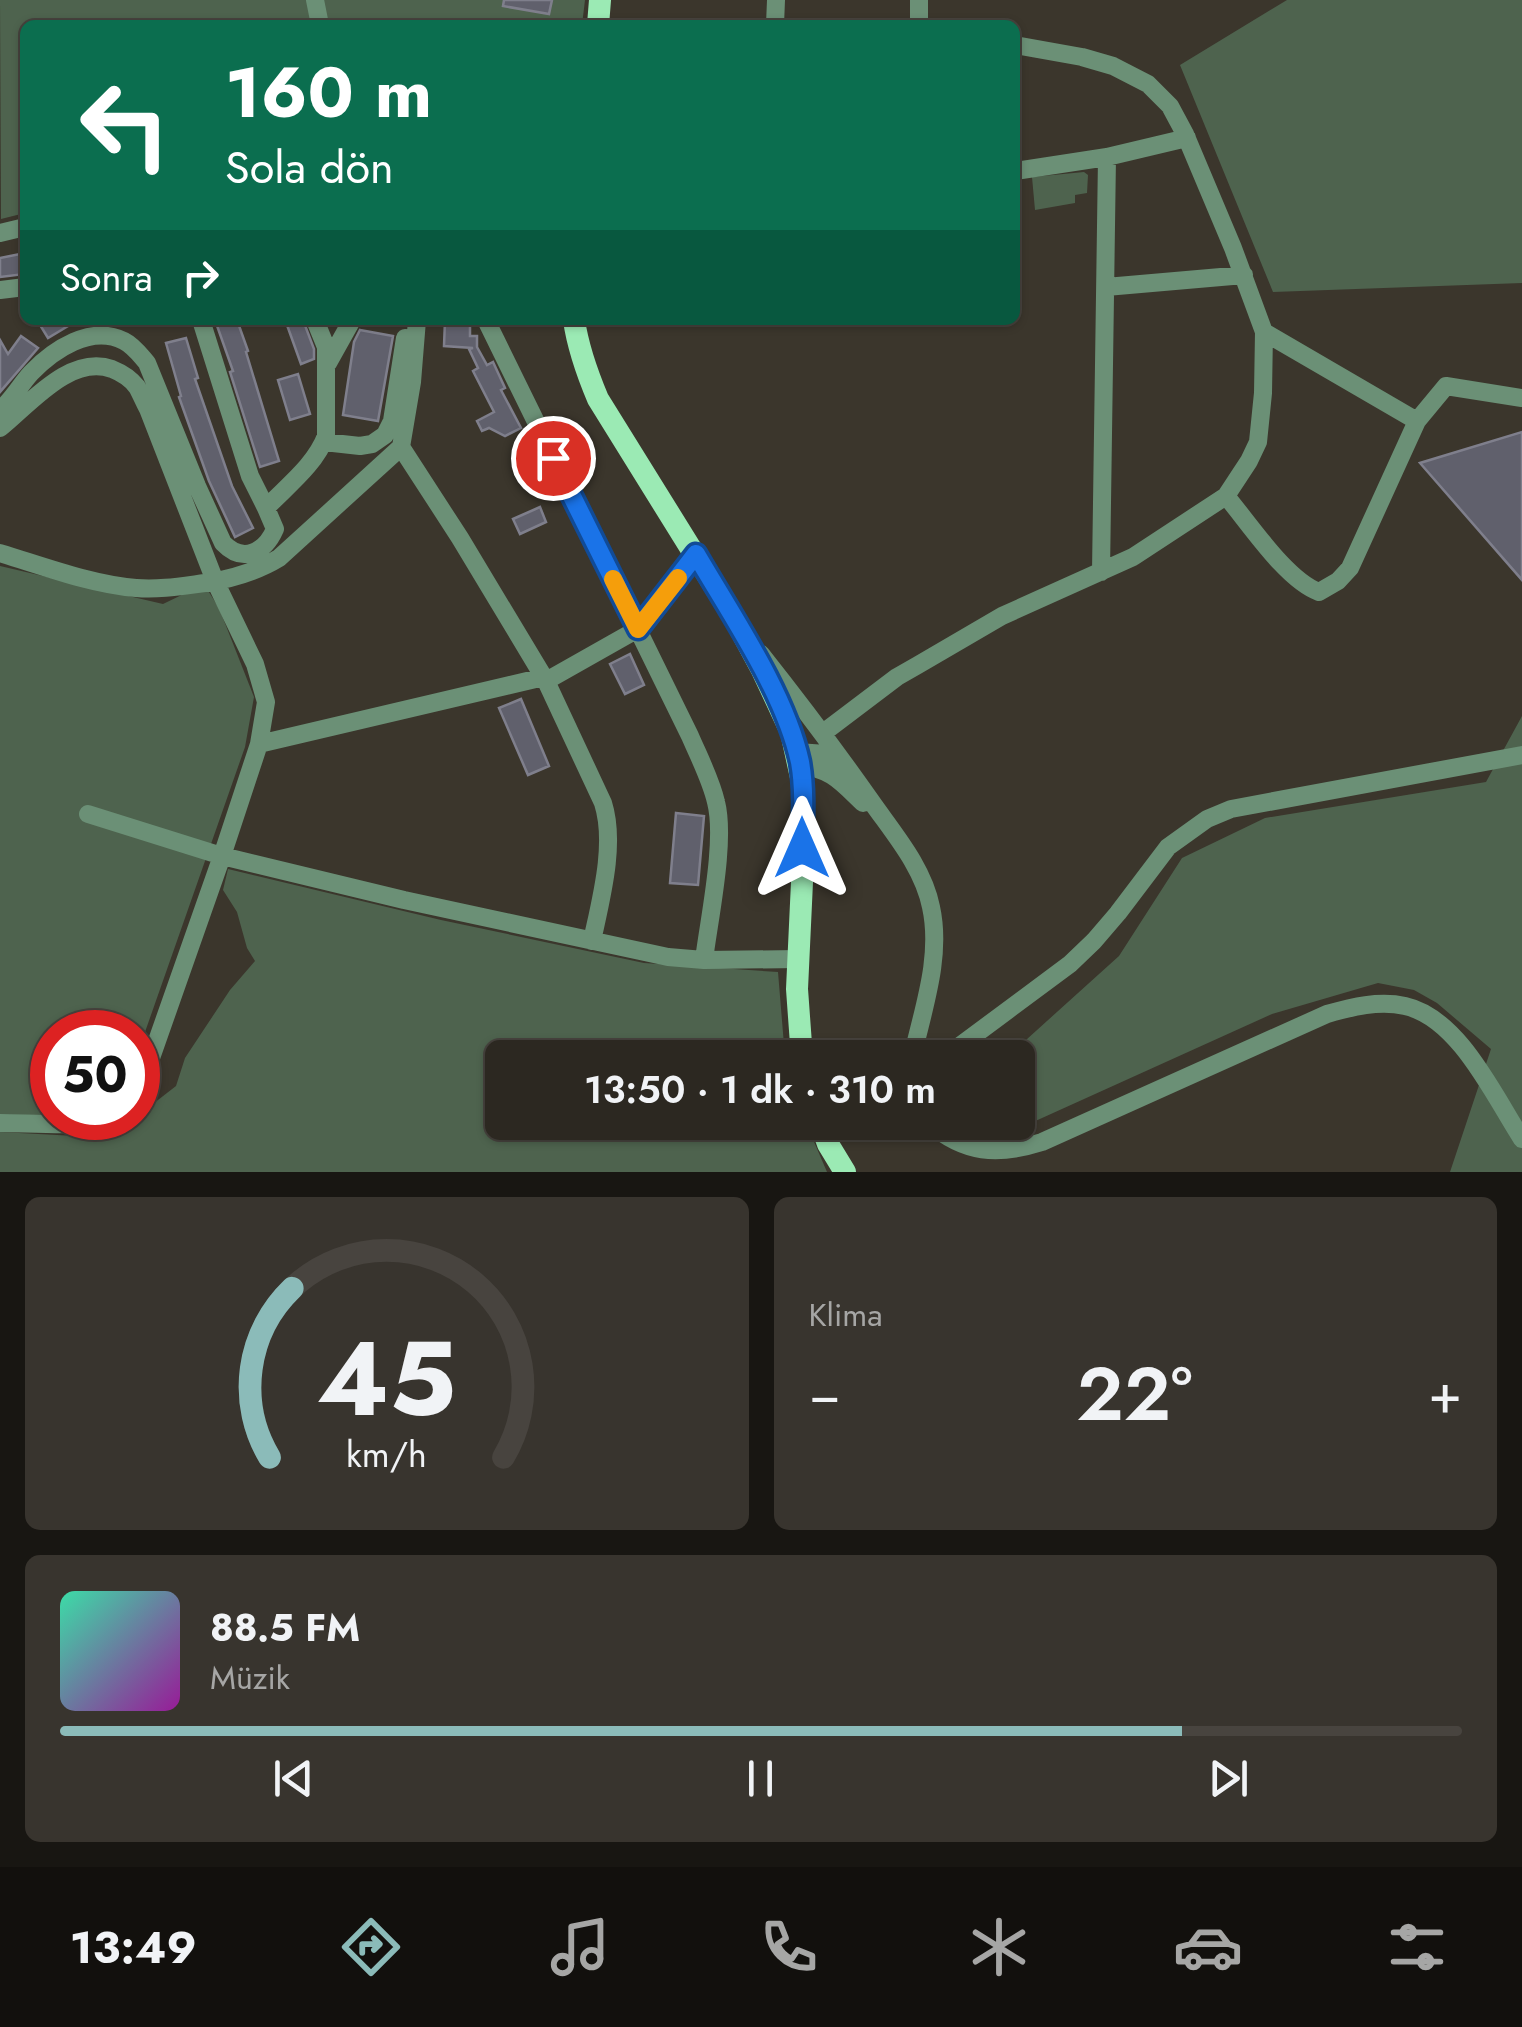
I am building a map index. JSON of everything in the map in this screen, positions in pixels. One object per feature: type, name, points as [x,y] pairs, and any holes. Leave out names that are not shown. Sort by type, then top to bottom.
[{"type":"main road","points":[[575,325],[585,369],[598,400],[734,618],[780,706],[798,759],[803,813],[797,989],[801,1040]]},
{"type":"main road","points":[[827,1140],[845,1172]]},
{"type":"street","points":[[823,733],[897,677],[1038,599],[1133,557],[1226,496],[1258,442],[1264,394],[1264,332],[1244,274],[1170,106],[1148,84],[1113,66],[1020,46]]},
{"type":"street","points":[[1020,170],[1106,157],[1187,138]]},
{"type":"street","points":[[1102,572],[1106,157]]},
{"type":"street","points":[[1106,286],[1244,274]]},
{"type":"street","points":[[0,410],[28,376],[64,346],[96,337],[125,342],[147,363],[223,543],[242,555],[252,554],[263,549],[275,529],[250,476],[204,325]]},
{"type":"street","points":[[266,508],[313,460],[326,436],[328,363],[317,325]]},
{"type":"street","points":[[328,363],[349,325]]},
{"type":"street","points":[[488,325],[690,736],[716,802],[717,857],[704,960]]},
{"type":"street","points":[[324,442],[360,446],[372,444],[384,435],[392,421],[412,327]]},
{"type":"street","points":[[0,553],[132,588],[215,581],[255,571],[278,558],[401,447],[412,382],[412,327]]},
{"type":"street","points":[[1264,332],[1416,421]]},
{"type":"street","points":[[0,428],[72,371],[104,366],[121,372],[136,385],[215,581],[262,685],[266,702],[259,744],[160,1032]]},
{"type":"street","points":[[1226,496],[1293,576],[1318,592],[1338,581],[1350,568],[1416,421],[1446,386],[1522,398]]},
{"type":"street","points":[[401,447],[545,679],[608,818],[602,895],[592,941]]},
{"type":"street","points":[[259,744],[545,679],[638,629],[696,554]]},
{"type":"street","points":[[734,618],[844,762],[916,866],[926,888],[933,920],[933,958],[916,1040]]},
{"type":"street","points":[[798,759],[826,754],[844,762]]},
{"type":"street","points":[[968,1040],[1070,964],[1118,913],[1168,847],[1207,818],[1231,809],[1522,755]]},
{"type":"street","points":[[798,759],[837,778],[889,827]]},
{"type":"street","points":[[88,814],[222,856],[592,941],[704,960],[798,959]]},
{"type":"street","points":[[955,1140],[989,1151],[1014,1150],[1042,1142],[1327,1014],[1378,1004],[1407,1006],[1448,1031],[1484,1076],[1522,1139]]},
{"type":"street","points":[[0,1123],[30,1123]]},
{"type":"street","points":[[966,1140],[970,1148]]},
{"type":"green space","points":[[0,0],[585,0],[583,20],[20,20],[20,214],[1,219]]},
{"type":"green space","points":[[1287,0],[1522,0],[1522,283],[1273,292],[1180,65]]},
{"type":"green space","points":[[1084,172],[1088,175],[1087,193],[1075,195],[1075,203],[1035,210],[1032,177]]},
{"type":"green space","points":[[0,566],[163,604],[190,591],[207,589],[219,608],[254,697],[245,747],[153,1010],[30,1010],[30,1115],[0,1116]]},
{"type":"green space","points":[[1522,716],[1522,1172],[1450,1172],[1491,1049],[1437,1003],[1414,990],[1378,983],[1272,1014],[1035,1121],[1035,1040],[1026,1040],[1119,956],[1182,858],[1265,818],[1486,782]]},
{"type":"green space","points":[[228,869],[644,963],[778,972],[784,1040],[485,1040],[485,1140],[813,1140],[827,1172],[0,1172],[0,1132],[30,1134],[30,1140],[160,1140],[160,1098],[176,1086],[185,1058],[230,990],[255,961],[247,948],[237,912],[223,890]]},
{"type":"building","points":[[504,0],[552,0],[549,14],[503,6]]},
{"type":"building","points":[[20,254],[20,275],[0,277],[0,258]]},
{"type":"building","points":[[40,325],[70,325],[48,338]]},
{"type":"building","points":[[217,325],[239,325],[279,461],[260,467],[230,372],[233,371]]},
{"type":"building","points":[[287,325],[305,325],[314,349],[314,359],[301,364]]},
{"type":"building","points":[[445,325],[470,325],[470,336],[477,336],[477,347],[487,365],[493,362],[505,388],[501,390],[521,428],[505,436],[489,428],[482,431],[477,421],[494,412],[473,371],[478,368],[469,349],[473,348],[444,346]]},
{"type":"building","points":[[360,330],[393,336],[378,421],[343,415],[354,342]]},
{"type":"building","points":[[21,336],[38,348],[0,392],[0,340],[8,354]]},
{"type":"building","points":[[186,338],[198,378],[195,379],[232,486],[253,528],[235,537],[209,481],[179,397],[166,343]]},
{"type":"building","points":[[298,374],[310,414],[290,420],[278,380]]},
{"type":"building","points":[[1522,432],[1522,580],[1420,463]]},
{"type":"building","points":[[540,507],[546,522],[520,534],[513,519]]},
{"type":"building","points":[[630,654],[644,685],[625,694],[610,664]]},
{"type":"building","points":[[521,699],[549,766],[528,775],[499,708]]},
{"type":"building","points":[[676,813],[704,816],[698,885],[670,883]]},
{"type":"slow traffic","points":[[613,579],[638,629],[678,578]]},
{"type":"route","points":[[553,458],[638,629],[696,554],[762,670],[791,732],[802,782],[802,848]]}]
